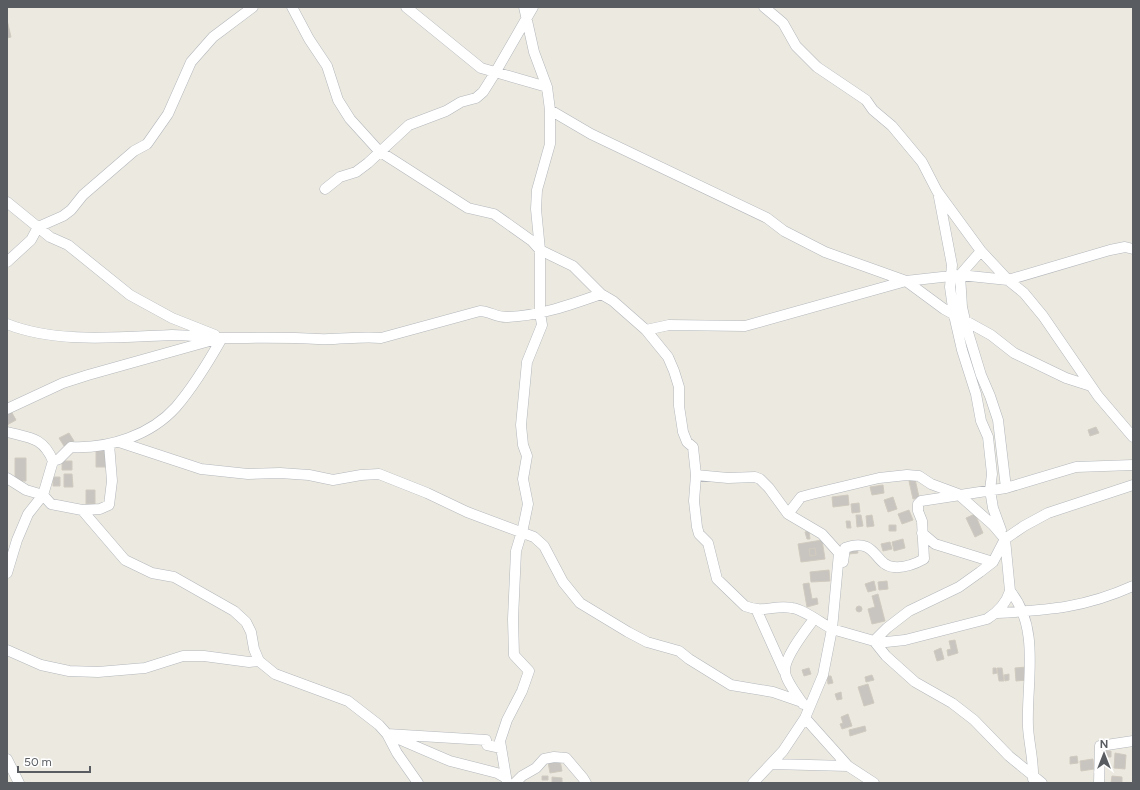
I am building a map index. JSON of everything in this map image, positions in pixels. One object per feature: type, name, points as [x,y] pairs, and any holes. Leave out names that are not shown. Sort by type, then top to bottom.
[{"type":"street","points":[[7,262],[31,240],[38,227],[63,216],[71,210],[83,195],[134,151],[147,144],[168,114],[191,62],[213,37],[253,7]]},
{"type":"street","points":[[292,7],[309,39],[327,66],[338,100],[350,119],[379,151],[468,208],[494,214],[532,241],[540,250],[573,266],[601,294],[613,301],[646,330],[668,356],[679,387],[679,406],[683,432],[687,442],[693,447],[696,475],[694,501],[697,527],[700,534],[708,542],[717,579],[745,606],[757,610],[793,608],[832,629],[874,642],[905,640],[987,619],[997,613],[1008,599],[1010,591],[1005,540],[992,508],[990,490],[992,474],[988,438],[981,420],[970,372],[962,350],[954,315],[950,287],[956,275],[981,251]]},
{"type":"street","points":[[406,7],[474,64],[496,73],[547,87]]},
{"type":"street","points":[[509,782],[500,741],[507,720],[522,691],[528,671],[514,655],[513,619],[516,551],[528,504],[524,479],[527,456],[523,445],[521,425],[527,362],[542,325],[540,313],[540,250],[536,196],[550,144],[550,110],[547,87],[534,52],[524,7]]},
{"type":"street","points":[[325,189],[340,177],[356,172],[368,163],[379,151],[409,125],[446,111],[461,102],[476,98],[483,92],[496,73],[526,18],[534,7]]},
{"type":"street","points":[[764,7],[783,22],[796,46],[817,67],[866,100],[873,110],[892,126],[922,162],[937,191],[981,251],[1008,280],[1024,294],[1043,316],[1091,386],[1133,437]]},
{"type":"street","points":[[550,110],[591,134],[767,218],[784,231],[825,252],[906,281],[954,315],[964,319],[991,335],[1014,353],[1066,378],[1091,386]]},
{"type":"street","points":[[937,191],[943,211],[951,260],[956,275],[964,319],[981,375],[998,420],[1006,488]]},
{"type":"street","points":[[7,202],[50,237],[68,245],[130,295],[172,318],[222,338]]},
{"type":"street","points":[[646,330],[652,327],[669,325],[745,326],[906,281],[956,275],[974,275],[1008,280],[1110,250],[1124,247],[1133,249]]},
{"type":"street","points":[[7,324],[20,329],[81,337],[109,338],[187,335],[222,338],[381,338],[480,312],[487,312],[506,317],[540,313],[601,294]]},
{"type":"street","points":[[7,409],[63,383],[222,338]]},
{"type":"street","points":[[53,461],[58,459],[71,447],[93,447],[114,443],[142,432],[162,419],[176,407],[207,363],[222,338]]},
{"type":"street","points":[[7,432],[38,440],[51,455],[53,461],[43,495],[28,514],[17,540],[7,573]]},
{"type":"street","points":[[114,443],[209,470],[248,474],[280,473],[309,475],[333,480],[361,475],[380,474],[427,493],[467,512],[534,537],[544,546],[563,582],[571,594],[580,603],[648,642],[679,651],[689,659],[731,685],[773,692],[802,702]]},
{"type":"street","points":[[7,478],[26,490],[43,495],[51,504],[82,510],[100,509],[109,505],[114,443]]},
{"type":"street","points":[[838,572],[844,560],[845,548],[850,546],[864,546],[870,548],[883,562],[893,567],[913,565],[924,559],[922,521],[918,511],[918,504],[922,501],[958,494],[1006,488],[1076,467],[1133,465]]},
{"type":"street","points":[[696,475],[728,478],[755,477],[760,479],[776,497],[788,514],[822,534],[839,553],[832,629],[823,675],[806,715],[783,751],[753,783]]},
{"type":"street","points":[[788,514],[801,498],[879,478],[907,475],[919,476],[931,484],[958,494],[993,525],[1005,540]]},
{"type":"street","points":[[874,642],[887,628],[909,611],[959,587],[993,562],[1005,540],[1024,526],[1048,513],[1133,485]]},
{"type":"street","points":[[82,510],[125,560],[152,573],[174,578],[234,611],[246,622],[251,632],[254,649],[259,662],[275,674],[348,701],[387,734],[450,761],[497,773],[509,782]]},
{"type":"street","points":[[922,533],[935,544],[993,562]]},
{"type":"street","points":[[997,613],[1041,612],[1090,603],[1133,586]]},
{"type":"street","points":[[1010,591],[1016,598],[1027,626],[1030,655],[1028,729],[1033,780]]},
{"type":"street","points":[[757,610],[784,671],[802,702],[806,715],[848,766],[874,783]]},
{"type":"street","points":[[784,671],[788,659],[814,619]]},
{"type":"street","points":[[874,642],[886,656],[915,682],[952,703],[974,720],[1033,780],[1042,783]]},
{"type":"street","points":[[7,650],[41,665],[69,671],[98,672],[145,668],[183,656],[204,656],[259,662]]},
{"type":"street","points":[[387,734],[486,740],[487,745],[501,748]]},
{"type":"street","points":[[387,734],[396,753],[418,783]]},
{"type":"street","points":[[1099,783],[1100,746],[1133,741]]},
{"type":"street","points":[[509,782],[536,768],[544,759],[554,757],[566,758],[586,783]]},
{"type":"street","points":[[7,758],[19,783]]},
{"type":"street","points":[[771,764],[848,766]]},
{"type":"building","points":[[7,20],[11,37],[7,38]]},
{"type":"building","points":[[11,411],[16,420],[7,425],[7,414]]},
{"type":"building","points":[[1096,427],[1099,433],[1090,436],[1088,430]]},
{"type":"building","points":[[69,433],[74,441],[64,446],[59,438]]},
{"type":"building","points":[[96,450],[106,450],[106,467],[96,467]]},
{"type":"building","points":[[15,458],[26,458],[26,481],[15,481]]},
{"type":"building","points":[[62,461],[72,461],[72,470],[62,470]]},
{"type":"building","points":[[64,474],[72,474],[73,487],[64,487]]},
{"type":"building","points":[[53,477],[60,477],[60,486],[53,486]]},
{"type":"building","points":[[915,479],[919,497],[913,499],[909,481]]},
{"type":"building","points":[[883,485],[884,493],[872,495],[870,487]]},
{"type":"building","points":[[86,490],[95,490],[95,504],[86,504]]},
{"type":"building","points":[[848,495],[849,505],[833,507],[832,497]]},
{"type":"building","points":[[893,497],[897,509],[888,512],[884,500]]},
{"type":"building","points":[[859,503],[860,512],[852,513],[851,504]]},
{"type":"building","points":[[909,510],[913,520],[902,524],[898,514]]},
{"type":"building","points":[[975,514],[983,533],[975,537],[966,518]]},
{"type":"building","points":[[856,515],[861,515],[863,526],[857,527]]},
{"type":"building","points":[[872,515],[874,526],[867,527],[866,516]]},
{"type":"building","points":[[846,521],[850,521],[851,528],[847,528]]},
{"type":"building","points":[[889,525],[896,525],[896,531],[889,531]]},
{"type":"building","points":[[809,531],[810,539],[807,539],[805,532]]},
{"type":"building","points":[[903,539],[905,548],[894,551],[892,542]]},
{"type":"building","points":[[822,540],[825,559],[801,562],[798,544]],"holes":[[[815,548],[816,555],[810,556],[809,549]]]},
{"type":"building","points":[[890,542],[892,549],[883,551],[881,544]]},
{"type":"building","points":[[815,548],[816,555],[810,556],[809,549]]},
{"type":"building","points":[[857,548],[858,553],[849,554],[849,550]]},
{"type":"building","points":[[829,570],[830,581],[811,582],[810,572]]},
{"type":"building","points":[[874,581],[876,590],[868,592],[865,584]]},
{"type":"building","points":[[887,581],[888,589],[879,590],[878,582]]},
{"type":"building","points":[[809,583],[812,599],[817,598],[818,604],[807,607],[803,584]]},
{"type":"building","points":[[878,594],[885,621],[872,624],[868,609],[875,607],[872,596]]},
{"type":"building","points":[[859,606],[862,609],[859,612],[856,609]]},
{"type":"building","points":[[955,640],[958,653],[948,656],[947,650],[951,649],[949,641]]},
{"type":"building","points":[[941,648],[944,659],[937,661],[934,651]]},
{"type":"building","points":[[1026,667],[1027,680],[1016,681],[1015,668]]},
{"type":"building","points":[[809,668],[811,674],[804,676],[802,670]]},
{"type":"building","points":[[993,668],[996,668],[997,673],[993,674]]},
{"type":"building","points":[[997,668],[1002,668],[1004,681],[999,681]]},
{"type":"building","points":[[1009,674],[1009,680],[1005,681],[1004,675]]},
{"type":"building","points":[[872,675],[874,680],[866,682],[865,677]]},
{"type":"building","points":[[827,676],[831,676],[833,683],[828,684]]},
{"type":"building","points":[[868,684],[874,703],[864,706],[858,687]]},
{"type":"building","points":[[841,692],[842,699],[837,700],[835,694]]},
{"type":"building","points":[[848,714],[852,726],[842,729],[840,724],[843,723],[841,717]]},
{"type":"building","points":[[865,726],[866,731],[850,736],[849,730]]},
{"type":"building","points":[[1104,751],[1111,751],[1111,757],[1104,757]]},
{"type":"building","points":[[1115,753],[1126,755],[1125,769],[1114,768]]},
{"type":"building","points":[[1077,756],[1078,763],[1070,764],[1070,757]]},
{"type":"building","points":[[1093,759],[1094,769],[1081,771],[1080,761]]},
{"type":"building","points":[[560,760],[562,771],[550,773],[548,762]]},
{"type":"building","points":[[542,776],[548,776],[548,780],[542,780]]},
{"type":"building","points":[[1112,776],[1122,777],[1122,783],[1111,783]]},
{"type":"building","points":[[552,777],[562,778],[562,783],[552,783]]}]
